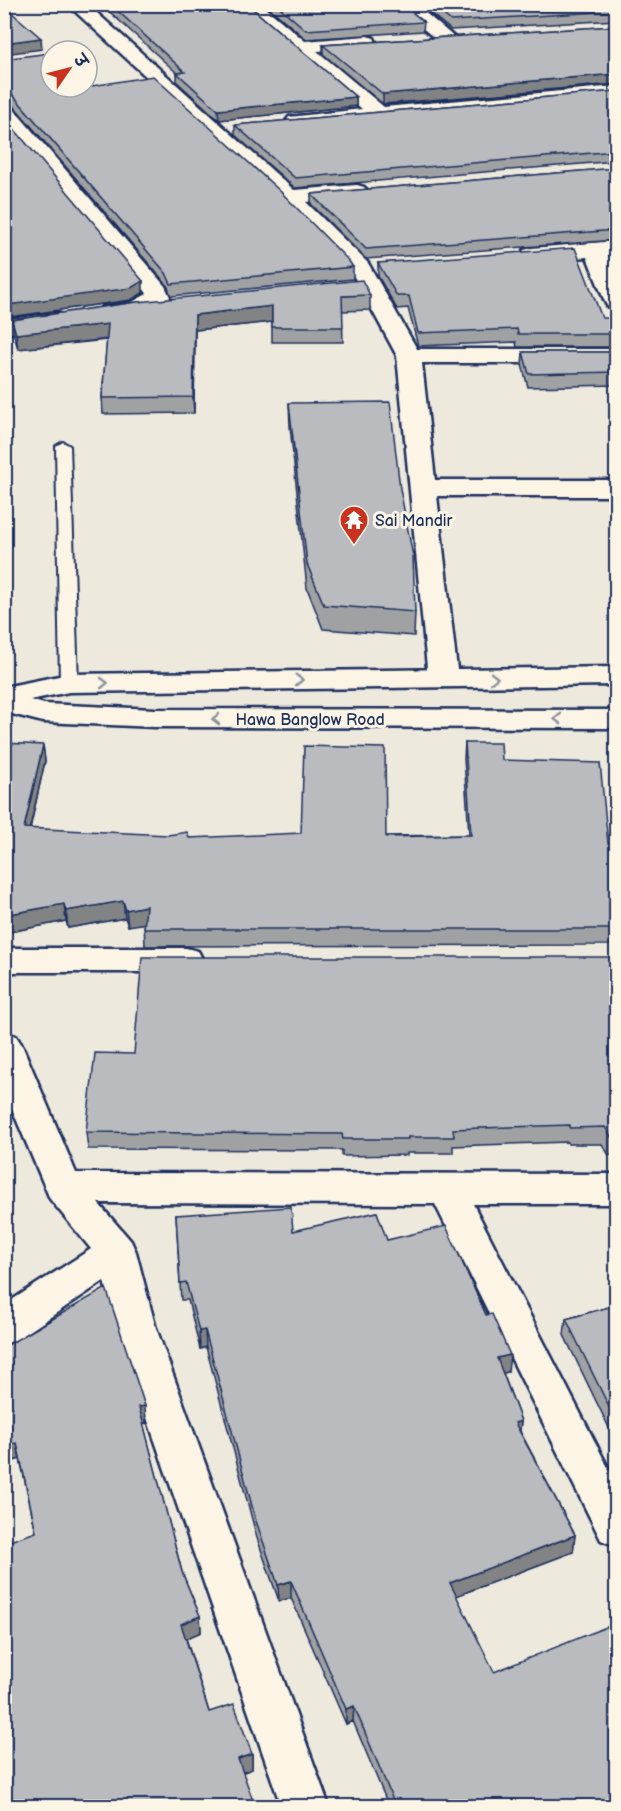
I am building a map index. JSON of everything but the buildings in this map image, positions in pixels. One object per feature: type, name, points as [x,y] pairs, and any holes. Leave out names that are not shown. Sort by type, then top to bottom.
[{"type":"street","points":[[76,4],[289,197],[365,277],[409,356],[443,678]]},
{"type":"street","points":[[249,4],[378,112]]},
{"type":"street","points":[[403,4],[446,38]]},
{"type":"street","points":[[424,39],[469,36]]},
{"type":"street","points":[[300,47],[390,41]]},
{"type":"street","points":[[99,50],[123,47]]},
{"type":"street","points":[[271,123],[616,92]]},
{"type":"street","points":[[4,110],[157,291],[159,297],[138,308]]},
{"type":"street","points":[[212,129],[236,127]]},
{"type":"street","points":[[289,197],[381,189]]},
{"type":"street","points":[[512,256],[606,249],[616,302]]},
{"type":"street","points":[[4,327],[184,303]]},
{"type":"street","points":[[409,356],[616,356]]},
{"type":"street","points":[[423,488],[616,488]]},
{"type":"street","points":[[4,696],[69,683],[616,676]]},
{"type":"street","name":"Hawa Banglow Road","points":[[4,702],[43,713],[155,718],[616,719]]},
{"type":"street","points":[[4,960],[216,960]]},
{"type":"street","points":[[4,1045],[63,1188],[117,1252],[135,1325],[305,1806]]},
{"type":"street","points":[[63,1188],[616,1189]]},
{"type":"street","points":[[446,1188],[616,1526]]},
{"type":"street","points":[[4,1328],[117,1252]]},
{"type":"lane","points":[[63,446],[69,683]]},
{"type":"place","name":"Sai Mandir","points":[[354,546]]}]
